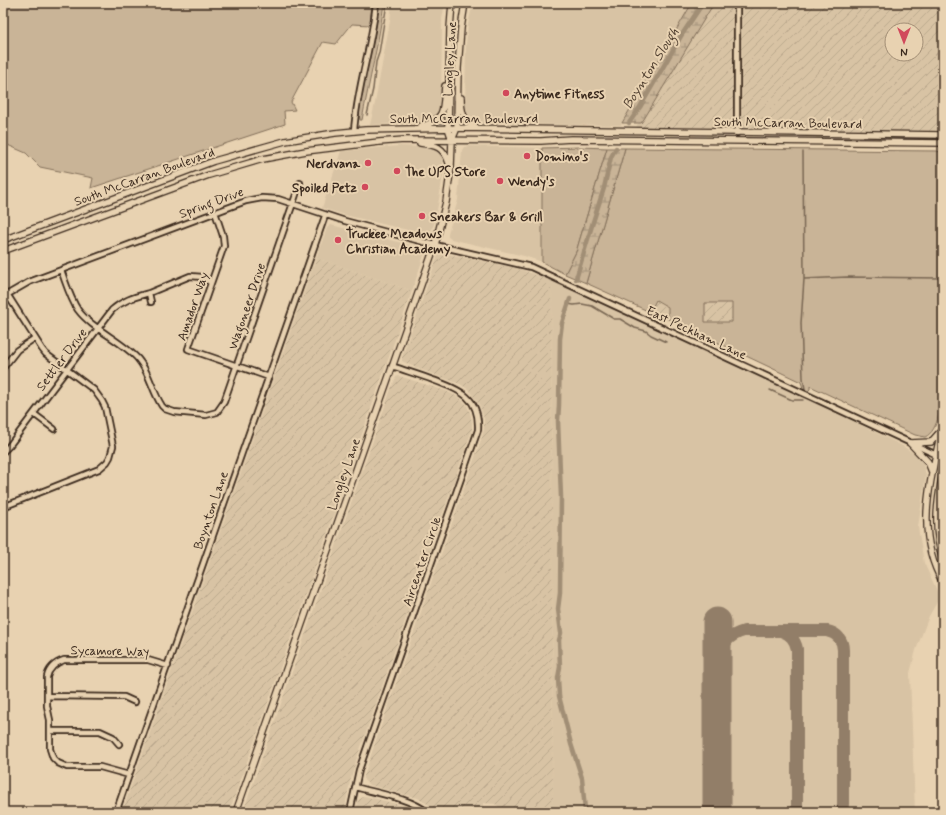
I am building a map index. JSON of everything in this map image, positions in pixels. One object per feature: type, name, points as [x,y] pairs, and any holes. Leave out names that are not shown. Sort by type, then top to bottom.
[{"type":"main road","name":"Longley Lane","points":[[452,3],[449,56],[448,128],[452,140]]},
{"type":"main road","name":"Longley Lane","points":[[236,812],[435,244],[446,202],[451,167],[452,140],[457,128],[459,48],[464,3]]},
{"type":"main road","points":[[459,48],[462,114],[472,125],[482,128]]},
{"type":"main road","points":[[409,128],[432,122],[442,113],[444,107],[449,56]]},
{"type":"main road","name":"South McCarran Boulevard","points":[[3,240],[214,161],[285,141],[354,131],[409,128],[482,128],[943,135]]},
{"type":"main road","points":[[658,140],[683,136],[728,137],[737,133]]},
{"type":"main road","name":"South McCarran Boulevard","points":[[3,251],[184,183],[235,166],[306,150],[363,143],[404,140],[658,140],[943,143]]},
{"type":"main road","points":[[404,140],[439,147],[447,156],[451,167]]},
{"type":"main road","points":[[927,143],[943,146]]},
{"type":"main road","points":[[910,443],[931,442],[938,436],[942,425]]},
{"type":"main road","points":[[942,425],[927,507],[927,531],[931,556],[943,583]]},
{"type":"main road","points":[[910,443],[928,462],[932,477]]},
{"type":"main road","points":[[943,472],[937,505],[936,525],[943,560]]},
{"type":"main road","points":[[940,487],[943,481]]},
{"type":"street","points":[[354,131],[357,99],[371,37],[376,3]]},
{"type":"street","points":[[737,3],[737,133]]},
{"type":"street","name":"Wagoneer Drive","points":[[98,328],[137,358],[147,372],[159,402],[166,409],[174,412],[206,415],[216,412],[224,402],[300,183]]},
{"type":"street","name":"Spring Drive","points":[[5,296],[29,282],[214,212],[246,201],[262,198],[278,199],[325,216],[435,244]]},
{"type":"street","name":"Amador Way","points":[[214,212],[224,241],[223,249],[188,349],[269,377]]},
{"type":"street","name":"Boynton Lane","points":[[116,812],[325,216]]},
{"type":"street","name":"East Peckham Lane","points":[[435,244],[521,264],[538,270],[943,458]]},
{"type":"street","points":[[61,270],[74,303],[87,319],[98,328]]},
{"type":"street","name":"Settler Drive","points":[[3,452],[34,414],[98,328],[117,306],[128,300],[190,276],[203,277],[211,284]]},
{"type":"street","points":[[148,293],[151,302]]},
{"type":"street","points":[[3,507],[99,468],[107,462],[110,457],[113,441],[102,400],[94,390],[46,354],[5,296]]},
{"type":"street","points":[[3,368],[17,350],[35,338]]},
{"type":"street","name":"Aircenter Circle","points":[[350,812],[354,787],[478,430],[476,410],[470,400],[461,392],[455,388],[392,366]]},
{"type":"street","points":[[34,414],[54,429]]},
{"type":"street","name":"Sycamore Way","points":[[47,696],[48,673],[53,666],[64,660],[148,660],[168,666]]},
{"type":"street","points":[[129,775],[100,767],[67,766],[56,761],[50,750],[47,696],[124,697],[135,702]]},
{"type":"street","points":[[50,731],[100,731],[113,737],[120,744]]},
{"type":"street","points":[[354,787],[410,802],[427,812]]},
{"type":"shaded area","points":[[392,3],[445,3],[442,19],[440,110],[437,116],[432,120],[425,122],[370,125],[390,21]]},
{"type":"shaded area","points":[[473,3],[692,3],[621,125],[480,124],[471,119],[465,109],[466,45],[468,25]]},
{"type":"shaded area","points":[[710,3],[943,3],[943,131],[832,130],[800,128],[636,127]]},
{"type":"shaded area","points":[[400,146],[433,149],[439,152],[443,158],[443,175],[438,205],[434,224],[430,233],[424,234],[322,208],[341,151]]},
{"type":"shaded area","points":[[464,147],[542,148],[542,262],[448,237],[458,200],[462,150]]},
{"type":"shaded area","points":[[331,225],[422,248],[425,252],[412,291],[316,258],[327,228]]},
{"type":"shaded area","points":[[443,253],[516,268],[551,280],[553,807],[530,807],[518,812],[501,812],[499,807],[495,804],[483,803],[483,808],[481,809],[460,809],[447,812],[435,812],[429,805],[418,798],[369,785],[364,780],[372,752],[484,429],[484,419],[480,406],[469,390],[460,384],[402,361],[402,357],[438,255]]},
{"type":"shaded area","points":[[316,258],[412,291],[256,737],[229,812],[122,812]]},
{"type":"shaded area","points":[[551,280],[811,400],[901,445],[915,454],[923,463],[926,475],[918,527],[924,563],[940,597],[929,616],[916,650],[910,673],[915,812],[518,812],[529,807],[553,807]]},
{"type":"shaded area","points":[[656,300],[668,307],[668,321],[650,312]]},
{"type":"shaded area","points":[[705,303],[732,303],[732,322],[704,322]]},
{"type":"shaded area","points":[[399,376],[446,391],[460,398],[466,404],[470,412],[472,430],[356,761],[344,812],[243,812],[391,389],[396,377]]},
{"type":"shaded area","points":[[365,796],[409,807],[419,812],[356,812],[358,800]]},
{"type":"green space","points":[[3,3],[372,3],[370,25],[352,24],[336,44],[323,42],[291,102],[295,110],[284,111],[285,124],[91,188],[93,178],[40,167],[26,153],[3,143]]},
{"type":"green space","points":[[379,3],[384,3],[382,18],[362,120],[360,120],[360,97],[374,38]]},
{"type":"green space","points":[[692,3],[714,3],[641,123],[622,123]]},
{"type":"green space","points":[[542,148],[607,148],[576,252],[565,274],[542,262]]},
{"type":"green space","points":[[607,148],[625,148],[586,283],[565,274],[576,252]]},
{"type":"green space","points":[[625,148],[937,151],[943,153],[943,389],[936,423],[930,434],[925,437],[915,435],[810,386],[808,391],[803,388],[801,382],[668,319],[668,307],[656,300],[650,312],[586,283]],"holes":[[[705,303],[732,303],[732,322],[705,322]]]},
{"type":"waterway","points":[[367,115],[373,89],[376,62],[379,53],[387,3]]},
{"type":"waterway","name":"Boynton Slough","points":[[629,123],[640,107],[681,36],[703,3]]},
{"type":"waterway","name":"Boynton Slough","points":[[576,279],[604,188],[611,157],[616,148]]},
{"type":"waterway","points":[[803,152],[804,279],[801,323],[803,378],[805,389]]},
{"type":"waterway","points":[[804,279],[847,277],[943,278]]},
{"type":"waterway","points":[[570,299],[562,323],[560,339],[558,421],[561,497],[560,593],[558,609],[561,633],[559,640],[560,667],[558,678],[559,696],[571,744],[582,778],[585,810]]},
{"type":"waterway","points":[[568,304],[592,306],[614,319],[620,319],[635,328],[646,331],[666,342]]},
{"type":"waterway","points":[[770,390],[792,400],[803,400]]},
{"type":"taxiway","points":[[718,661],[723,646],[726,642],[734,635],[744,631],[827,631],[834,633],[841,640],[843,650],[842,812]]},
{"type":"taxiway","points":[[781,631],[792,637],[797,649],[797,812]]},
{"type":"runway","points":[[717,622],[717,812]]},
{"type":"place","name":"Anytime Fitness","points":[[506,93]]},
{"type":"place","name":"Domino's","points":[[527,156]]},
{"type":"place","name":"Nerdvana","points":[[368,163]]},
{"type":"place","name":"The UPS Store","points":[[397,171]]},
{"type":"place","name":"Wendy's","points":[[500,181]]},
{"type":"place","name":"Spoiled Petz","points":[[365,187]]},
{"type":"place","name":"Sneakers Bar & Grill","points":[[422,216]]},
{"type":"place","name":"Truckee Meadows Christian Academy","points":[[338,240]]}]
